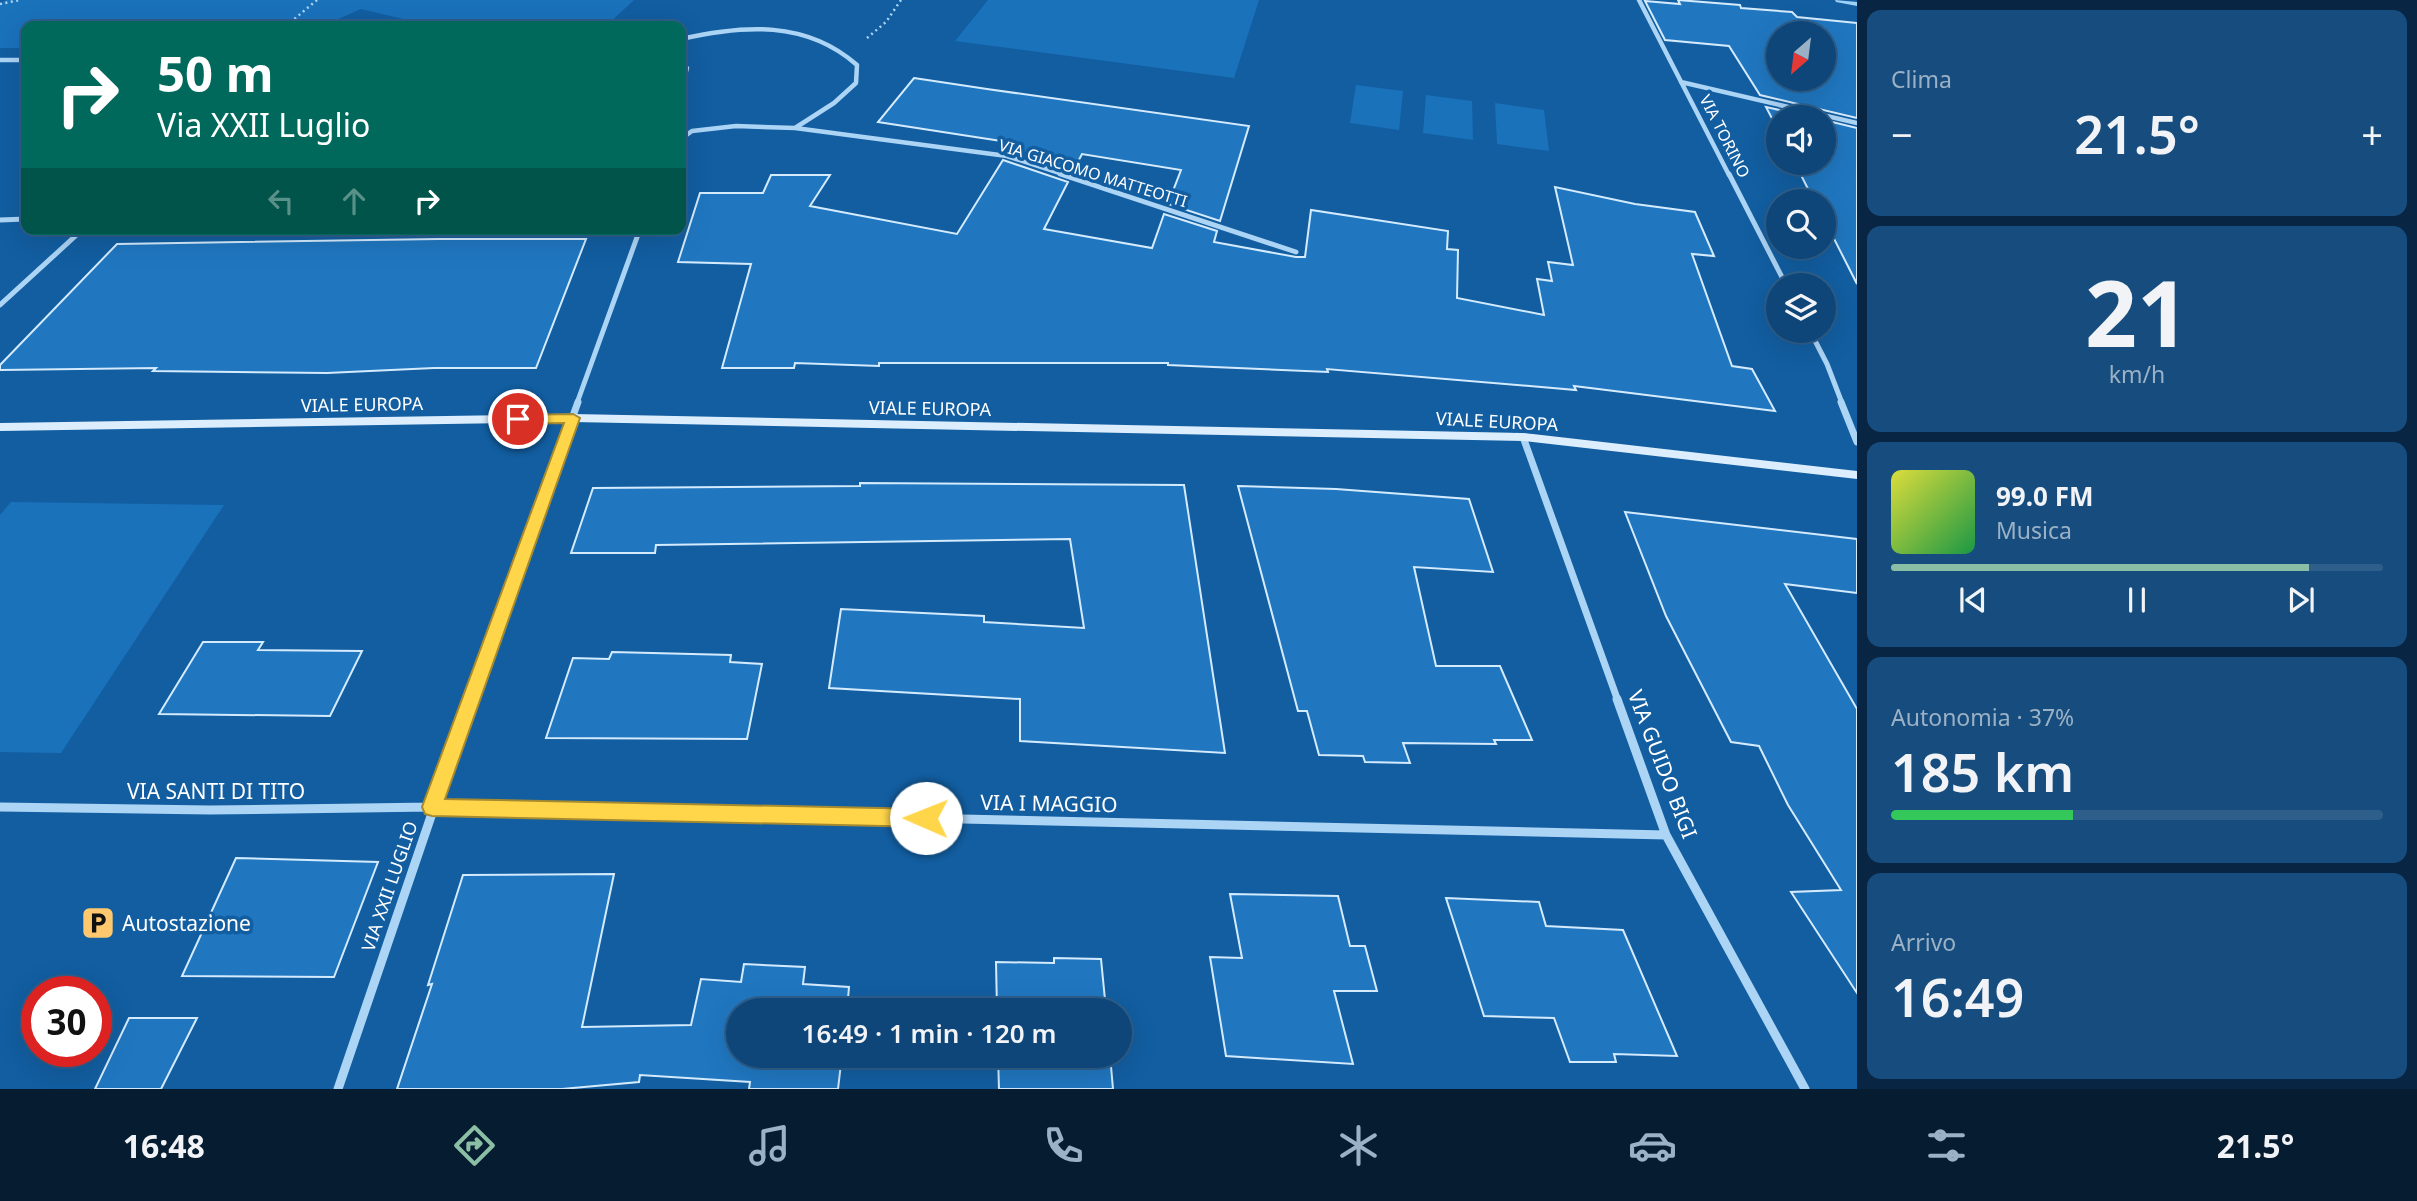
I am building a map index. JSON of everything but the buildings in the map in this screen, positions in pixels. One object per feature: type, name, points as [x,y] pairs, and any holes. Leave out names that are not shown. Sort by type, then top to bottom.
[{"type":"street","name":"VIA TORINO","points":[[1639,0],[1780,273]]},
{"type":"street","points":[[686,38],[750,29],[793,32],[830,44],[858,65],[856,83],[834,103],[795,128]]},
{"type":"street","points":[[0,60],[21,60]]},
{"type":"street","points":[[1681,82],[1857,122]]},
{"type":"street","name":"VIA GIACOMO MATTEOTTI","points":[[686,135],[692,131],[736,126],[795,128],[1007,156],[1296,251]]},
{"type":"street","points":[[0,220],[21,219]]},
{"type":"street","points":[[0,305],[76,235]]},
{"type":"street","name":"VIA XXII LUGLIO","points":[[338,1089],[432,807],[638,235]]},
{"type":"street","points":[[1816,343],[1857,442]]},
{"type":"street","name":"VIALE EUROPA","points":[[0,427],[573,418],[1523,437],[1857,475]]},
{"type":"street","name":"VIA GUIDO BIGI","points":[[1523,437],[1666,835],[1805,1089]]},
{"type":"street","name":"VIA SANTI DI TITO","points":[[0,807],[210,810],[432,807]]},
{"type":"street","name":"VIA I MAGGIO","points":[[432,807],[1666,835]]},
{"type":"path","points":[[1,2],[20,0]]},
{"type":"path","points":[[292,21],[317,0]]},
{"type":"path","points":[[847,57],[886,22],[901,0]]},
{"type":"shaded area","points":[[7,0],[634,0],[611,21],[412,21],[361,9],[333,21],[21,21],[21,48],[0,48],[0,3]]},
{"type":"shaded area","points":[[988,0],[1259,0],[1234,78],[955,41]]},
{"type":"shaded area","points":[[1356,85],[1403,91],[1399,130],[1350,123]]},
{"type":"shaded area","points":[[1426,95],[1472,101],[1473,140],[1423,133]]},
{"type":"shaded area","points":[[1495,103],[1544,110],[1549,151],[1497,144]]},
{"type":"shaded area","points":[[11,502],[224,505],[61,753],[0,752],[0,515]]},
{"type":"waterway","points":[[1839,0],[1857,4]]},
{"type":"place","name":"Autostazione","points":[[98,923]]},
{"type":"route","points":[[518,419],[573,418],[432,807],[926,818]]}]
